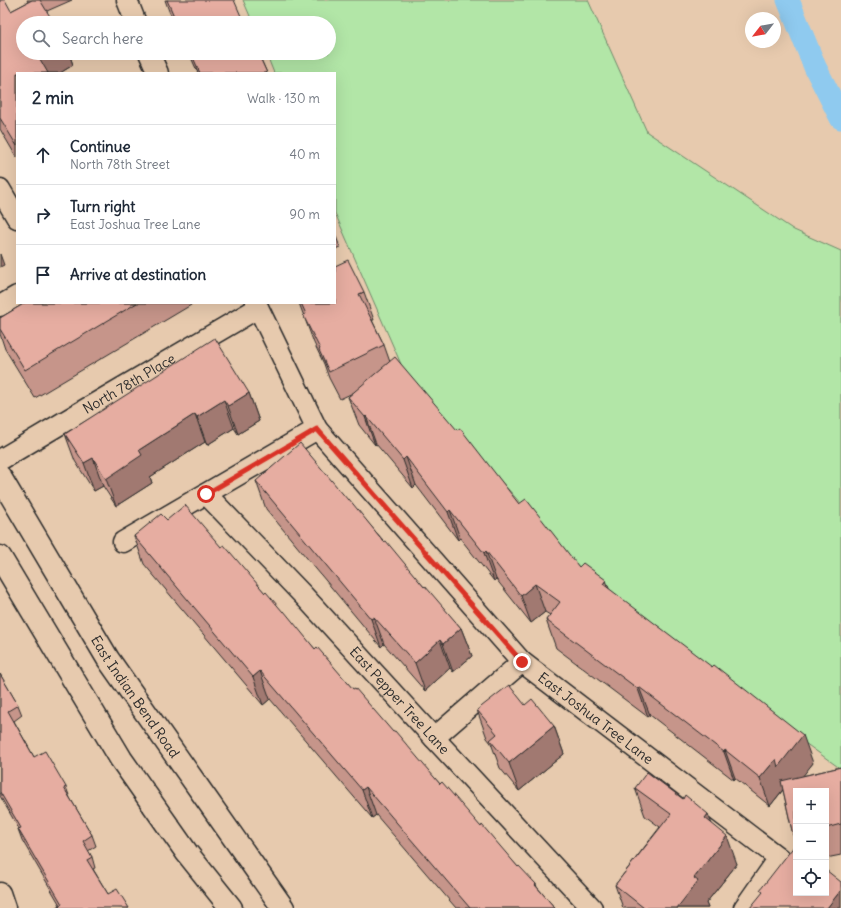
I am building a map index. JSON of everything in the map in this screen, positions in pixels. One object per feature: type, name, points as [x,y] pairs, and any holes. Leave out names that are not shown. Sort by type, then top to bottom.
[{"type":"main road","name":"East Indian Bend Road","points":[[0,476],[108,659],[283,908]]},
{"type":"main road","points":[[0,557],[121,759],[187,853],[231,908]]},
{"type":"street","points":[[127,0],[133,16]]},
{"type":"street","points":[[152,60],[158,72]]},
{"type":"street","points":[[0,189],[16,216]]},
{"type":"street","points":[[0,306],[16,297]]},
{"type":"street","name":"East Joshua Tree Lane","points":[[257,306],[317,429],[522,662],[779,858],[744,908]]},
{"type":"street","name":"North 78th Place","points":[[0,460],[257,306]]},
{"type":"street","points":[[123,542],[317,429]]},
{"type":"street","name":"East Pepper Tree Lane","points":[[206,494],[304,596],[592,908]]},
{"type":"street","points":[[434,738],[522,662]]},
{"type":"street","points":[[0,893],[5,908]]},
{"type":"green space","points":[[243,0],[588,0],[647,132],[794,230],[841,251],[841,769],[603,597],[404,371],[336,215],[336,72],[274,72],[269,60],[336,60],[336,16],[250,16]]},
{"type":"building","points":[[0,0],[5,0],[11,11],[32,0],[40,0],[50,16],[16,16],[16,60],[40,60],[47,72],[16,72],[16,144],[0,118]]},
{"type":"building","points":[[167,0],[234,0],[241,16],[174,16]]},
{"type":"building","points":[[194,60],[261,60],[267,72],[200,72]]},
{"type":"building","points":[[348,260],[364,292],[359,294],[384,345],[329,372],[319,350],[320,349],[303,315],[306,314],[301,304],[336,304],[336,266]]},
{"type":"building","points":[[23,304],[135,304],[25,370],[0,329],[0,318]]},
{"type":"building","points":[[215,338],[249,393],[228,406],[224,400],[197,417],[195,414],[139,450],[142,455],[106,479],[93,458],[84,463],[65,434]]},
{"type":"building","points":[[395,357],[457,430],[460,428],[519,504],[526,499],[579,567],[583,563],[606,580],[603,584],[712,667],[714,665],[803,735],[778,767],[776,759],[760,778],[725,750],[724,752],[639,687],[638,689],[546,620],[560,602],[535,584],[521,596],[486,551],[484,553],[450,510],[448,512],[406,457],[403,460],[348,397]]},
{"type":"building","points":[[300,443],[384,542],[386,541],[424,587],[425,586],[461,628],[443,644],[440,640],[415,663],[374,617],[371,619],[256,481]]},
{"type":"building","points":[[185,505],[221,547],[224,545],[265,593],[266,592],[283,612],[284,611],[315,649],[317,647],[353,689],[355,688],[393,732],[395,731],[440,784],[442,782],[481,827],[482,825],[518,867],[519,866],[536,884],[535,885],[555,908],[470,908],[366,787],[362,790],[260,671],[253,677],[134,536],[161,514],[167,520]]},
{"type":"building","points":[[0,674],[18,705],[8,711],[34,757],[45,751],[66,787],[64,788],[92,835],[83,841],[92,857],[87,860],[108,894],[117,889],[129,908],[57,907],[62,904],[18,829],[21,828],[0,792]]},
{"type":"building","points":[[509,685],[525,705],[532,699],[554,726],[509,763],[490,740],[497,734],[477,710]]},
{"type":"building","points":[[841,767],[841,824],[829,827],[829,788],[793,788],[793,835],[781,781]]},
{"type":"building","points":[[647,772],[683,799],[685,795],[708,814],[705,818],[727,836],[694,878],[698,881],[677,908],[644,908],[615,885],[671,814],[635,788]]},
{"type":"building","points":[[793,848],[793,896],[829,896],[829,872],[841,882],[841,890],[827,908],[750,908],[763,892],[760,890]]},
{"type":"waterway","points":[[788,0],[815,67],[841,118]]},
{"type":"route","points":[[206,494],[317,429],[522,662]]}]
